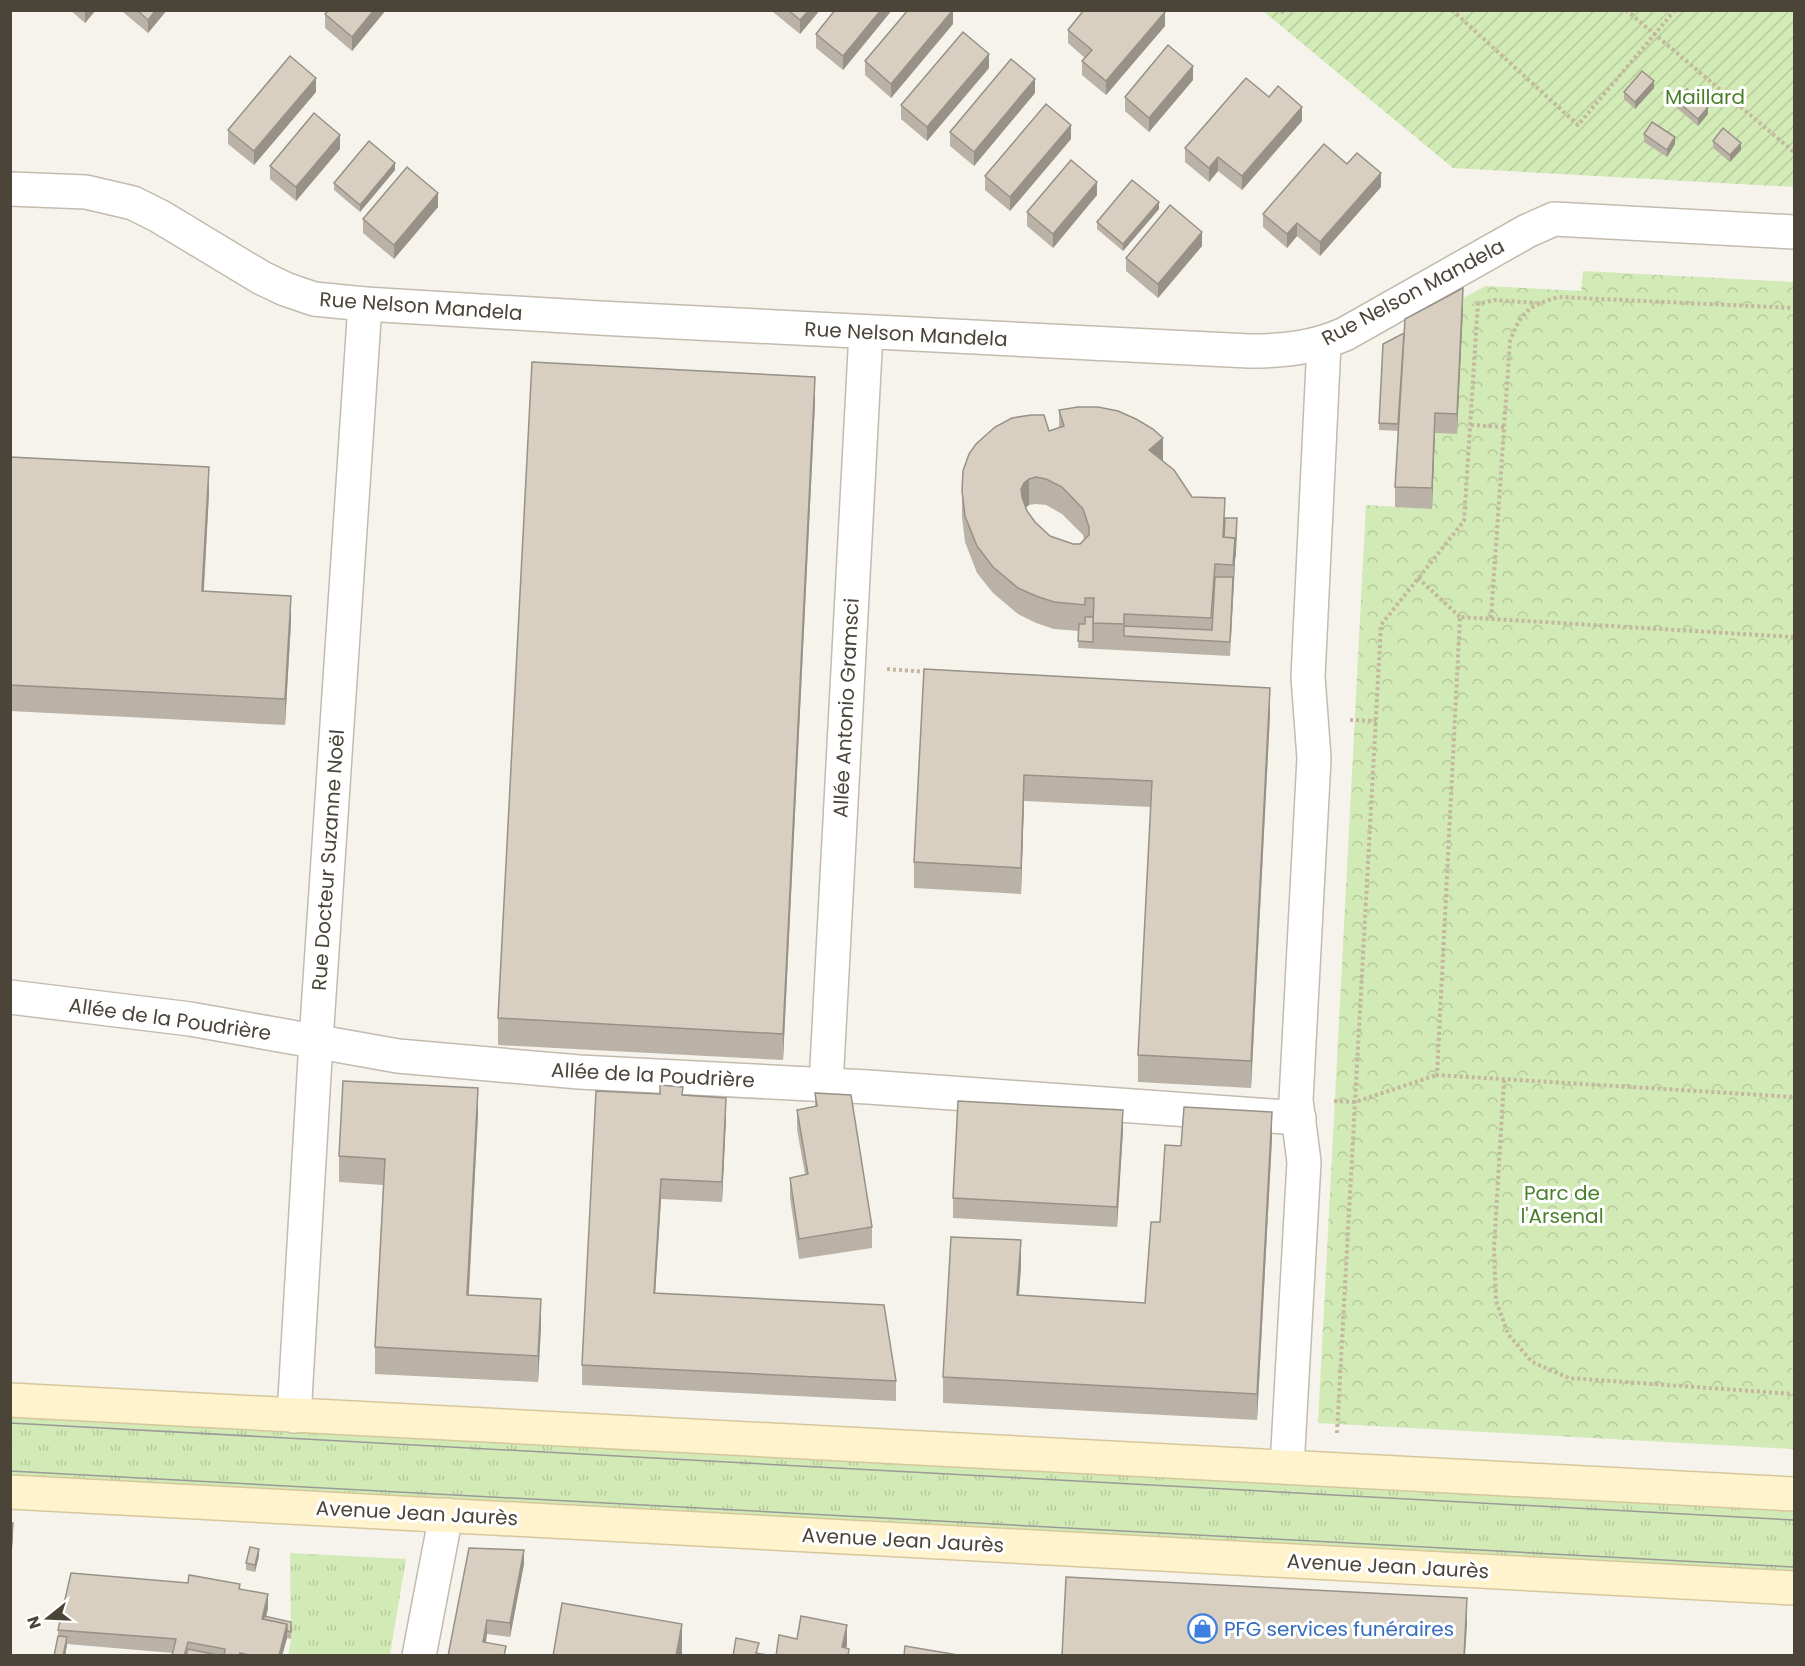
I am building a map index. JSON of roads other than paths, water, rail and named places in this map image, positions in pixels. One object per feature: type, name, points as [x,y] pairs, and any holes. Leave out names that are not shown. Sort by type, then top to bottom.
[{"type":"main road","points":[[10,1400],[1794,1494]]},
{"type":"main road","name":"Avenue Jean Jaurès","points":[[10,1492],[1794,1588]]},
{"type":"street","name":"Rue Nelson Mandela","points":[[10,189],[86,192],[133,203],[146,208],[262,279],[314,298],[365,304],[1249,351],[1282,351],[1324,343],[1345,334],[1527,231],[1554,219],[1794,232]]},
{"type":"street","name":"Rue Docteur Suzanne Noël","points":[[294,1416],[316,1041],[365,304]]},
{"type":"street","name":"Allée Antonio Gramsci","points":[[826,1085],[866,332]]},
{"type":"street","points":[[1287,1467],[1304,1162],[1296,1100],[1314,758],[1308,677],[1324,343]]},
{"type":"street","name":"Allée de la Poudrière","points":[[10,997],[190,1018],[398,1056],[568,1071],[826,1085],[1299,1118]]},
{"type":"street","points":[[419,1656],[446,1515]]},
{"type":"tram line","points":[[10,1423],[1794,1520]]},
{"type":"tram line","points":[[10,1471],[1794,1567]]},
{"type":"place","name":"PFG services funéraires","points":[[1203,1629]]},
{"type":"park label","name":"Maillard","points":[[1705,97]]},
{"type":"park label","name":"Parc de l'Arsenal","points":[[1562,1204]]}]
